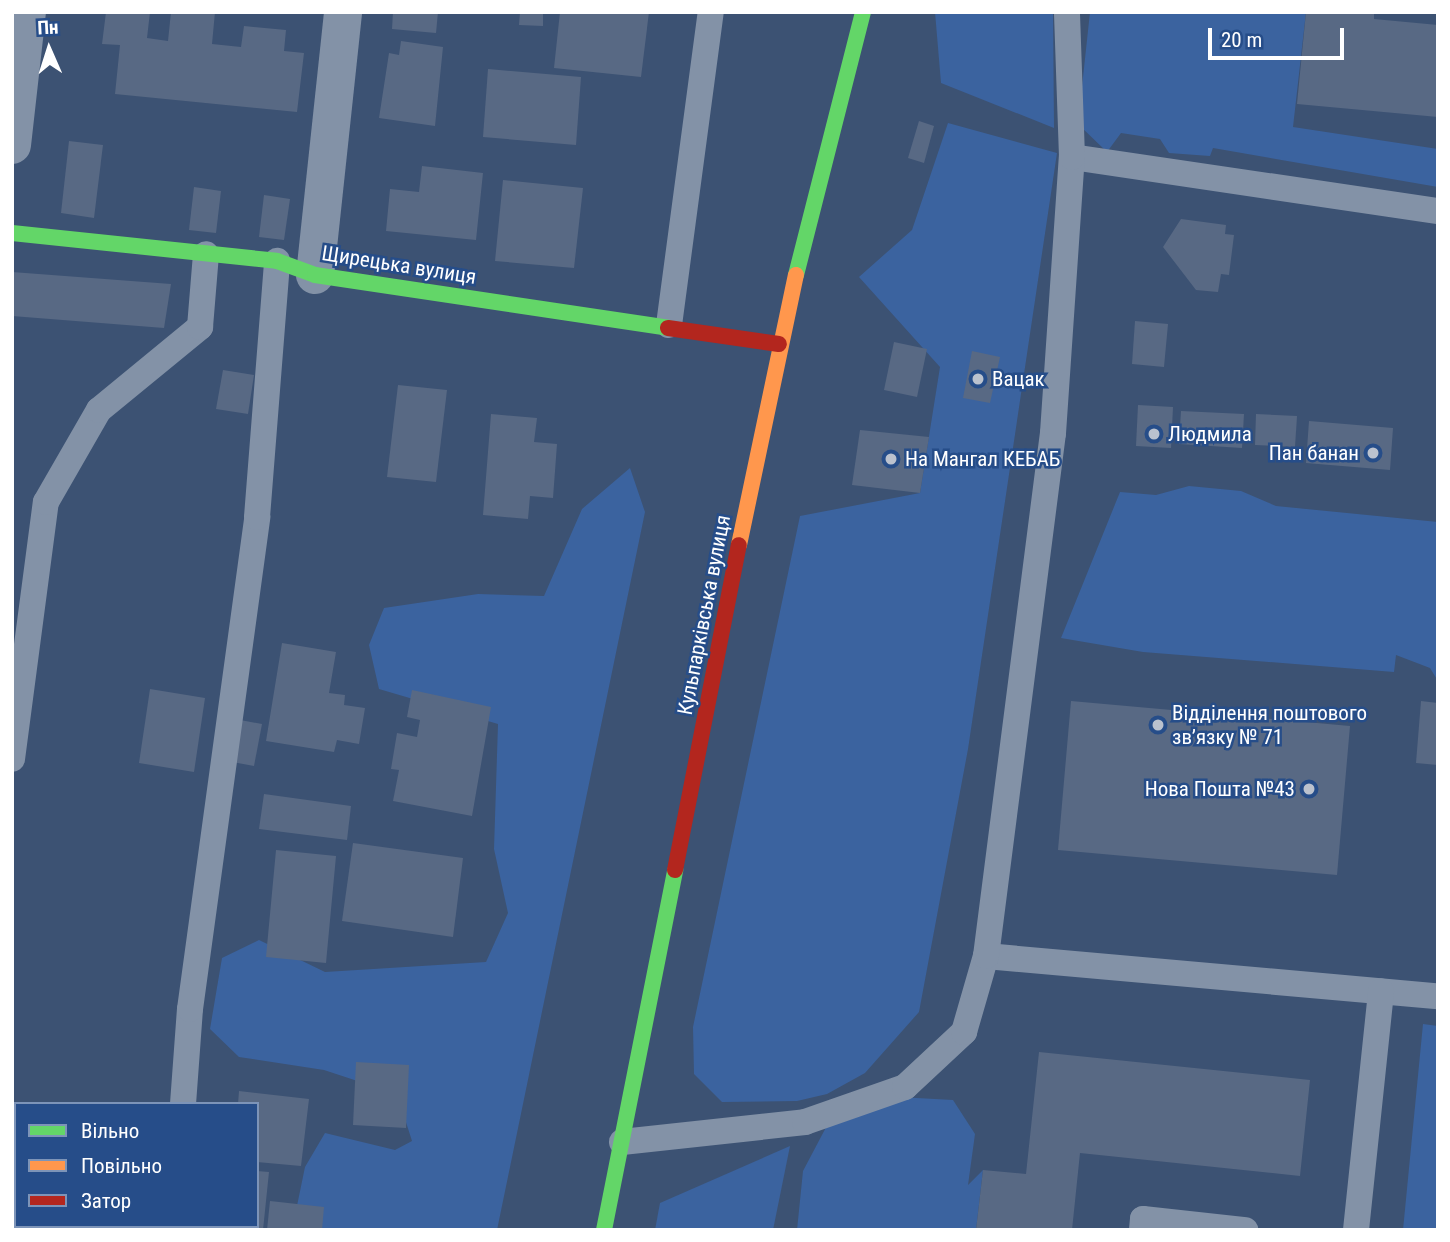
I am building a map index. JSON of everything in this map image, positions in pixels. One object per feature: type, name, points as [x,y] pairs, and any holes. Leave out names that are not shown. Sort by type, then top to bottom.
[{"type":"main road","name":"Кульпарківська вулиця","points":[[604,1230],[779,344],[863,12]]},
{"type":"main road","name":"Щирецька вулиця","points":[[12,233],[276,261],[315,275],[669,325],[779,344]]},
{"type":"street","points":[[12,145],[27,12]]},
{"type":"street","points":[[315,275],[343,12]]},
{"type":"lane","points":[[669,325],[711,12]]},
{"type":"lane","points":[[622,1142],[805,1122],[905,1087],[964,1032],[986,956],[1053,433],[1072,157],[1067,12]]},
{"type":"lane","points":[[1072,157],[1438,211]]},
{"type":"lane","points":[[12,759],[46,502],[99,410],[200,327],[206,254]]},
{"type":"lane","points":[[183,1102],[190,1009],[257,517],[276,261]]},
{"type":"lane","points":[[986,956],[1438,996]]},
{"type":"lane","points":[[1356,1230],[1381,991]]},
{"type":"lane","points":[[1142,1230],[1143,1219],[1245,1230]]},
{"type":"shaded area","points":[[935,12],[1053,12],[1054,128],[941,83]]},
{"type":"shaded area","points":[[1090,12],[1306,12],[1293,127],[1438,149],[1438,187],[1213,148],[1210,156],[1169,153],[1160,139],[1121,133],[1107,152],[1078,124]]},
{"type":"shaded area","points":[[948,123],[1057,153],[968,749],[919,1012],[865,1073],[827,1094],[797,1101],[722,1102],[694,1074],[693,1027],[800,516],[920,493],[940,367],[859,277],[912,230]]},
{"type":"shaded area","points":[[630,468],[645,512],[497,1230],[292,1230],[305,1167],[325,1133],[395,1150],[412,1141],[397,1094],[324,1070],[239,1057],[210,1029],[222,958],[259,940],[325,972],[486,962],[508,913],[494,849],[498,724],[379,689],[369,645],[384,608],[478,594],[544,596],[582,509]]},
{"type":"shaded area","points":[[1189,486],[1241,491],[1276,506],[1438,522],[1438,681],[1430,668],[1396,655],[1394,672],[1143,652],[1061,638],[1120,492],[1156,495]]},
{"type":"shaded area","points":[[1423,1024],[1438,1026],[1438,1230],[1403,1230]]},
{"type":"shaded area","points":[[880,1096],[953,1100],[975,1134],[968,1185],[983,1170],[976,1230],[797,1230],[803,1171],[832,1116]]},
{"type":"shaded area","points":[[790,1146],[773,1230],[655,1230],[660,1203]]},
{"type":"building","points":[[106,12],[150,12],[147,38],[168,41],[171,12],[215,12],[212,44],[241,47],[244,26],[286,30],[284,51],[304,53],[297,112],[115,94],[120,45],[102,44]]},
{"type":"building","points":[[393,12],[438,12],[436,33],[392,29]]},
{"type":"building","points":[[520,12],[543,12],[543,26],[519,25]]},
{"type":"building","points":[[560,12],[649,12],[641,77],[554,68]]},
{"type":"building","points":[[1306,12],[1374,12],[1374,19],[1438,25],[1438,117],[1297,104]]},
{"type":"building","points":[[401,41],[443,47],[435,126],[379,118],[389,53],[399,55]]},
{"type":"building","points":[[488,69],[581,77],[576,145],[483,137]]},
{"type":"building","points":[[919,121],[934,126],[924,163],[908,158]]},
{"type":"building","points":[[69,141],[103,145],[94,218],[61,213]]},
{"type":"building","points":[[422,166],[483,173],[476,240],[386,231],[390,189],[419,192]]},
{"type":"building","points":[[503,180],[583,188],[574,268],[495,261]]},
{"type":"building","points":[[194,187],[221,191],[216,233],[189,230]]},
{"type":"building","points":[[264,195],[290,199],[284,240],[259,237]]},
{"type":"building","points":[[1181,219],[1226,225],[1225,234],[1234,235],[1229,275],[1221,274],[1218,292],[1196,290],[1163,247]]},
{"type":"building","points":[[12,272],[171,284],[164,328],[12,316]]},
{"type":"building","points":[[1135,321],[1168,324],[1164,367],[1132,364]]},
{"type":"building","points":[[894,342],[927,349],[917,397],[884,390]]},
{"type":"building","points":[[972,351],[1000,357],[990,403],[963,398]]},
{"type":"building","points":[[223,370],[254,375],[248,414],[216,409]]},
{"type":"building","points":[[398,385],[447,390],[436,482],[387,477]]},
{"type":"building","points":[[1138,405],[1173,407],[1171,448],[1136,446]]},
{"type":"building","points":[[1181,411],[1244,414],[1242,448],[1179,444]]},
{"type":"building","points":[[491,414],[537,418],[534,442],[557,444],[553,498],[530,496],[528,519],[483,515]]},
{"type":"building","points":[[1256,414],[1297,416],[1295,447],[1255,445]]},
{"type":"building","points":[[1309,421],[1393,428],[1390,470],[1306,463]]},
{"type":"building","points":[[860,430],[929,437],[920,493],[852,485]]},
{"type":"building","points":[[282,643],[336,652],[329,693],[345,695],[344,705],[365,708],[359,744],[337,740],[334,752],[266,741]]},
{"type":"building","points":[[150,689],[205,698],[194,772],[139,763]]},
{"type":"building","points":[[412,690],[491,707],[472,816],[393,801],[399,770],[391,769],[397,733],[417,737],[420,720],[407,717]]},
{"type":"building","points":[[1071,701],[1350,726],[1337,875],[1058,850]]},
{"type":"building","points":[[1421,701],[1438,703],[1438,765],[1416,763]]},
{"type":"building","points":[[235,719],[262,724],[254,766],[227,761]]},
{"type":"building","points":[[264,794],[351,806],[347,840],[259,829]]},
{"type":"building","points":[[353,843],[463,858],[453,937],[342,921]]},
{"type":"building","points":[[276,850],[336,856],[326,963],[266,957]]},
{"type":"building","points":[[1039,1052],[1310,1080],[1300,1176],[1080,1153],[1072,1230],[976,1230],[983,1170],[1026,1174]]},
{"type":"building","points":[[356,1062],[409,1065],[406,1128],[353,1125]]},
{"type":"building","points":[[239,1091],[309,1099],[301,1166],[259,1162],[259,1102],[238,1102]]},
{"type":"building","points":[[259,1171],[269,1172],[263,1230],[223,1230],[259,1228]]},
{"type":"building","points":[[270,1201],[324,1207],[322,1230],[267,1230]]},
{"type":"traffic: fast","points":[[796,275],[863,12]]},
{"type":"traffic: fast","points":[[12,233],[277,261],[315,275],[668,328]]},
{"type":"traffic: fast","points":[[604,1230],[675,870]]},
{"type":"traffic: slow","points":[[739,545],[796,275]]},
{"type":"traffic: jam","points":[[668,328],[779,344]]},
{"type":"traffic: jam","points":[[675,870],[739,545]]},
{"type":"place","name":"Вацак","points":[[978,379]]},
{"type":"place","name":"Людмила","points":[[1154,434]]},
{"type":"place","name":"Пан банан","points":[[1373,453]]},
{"type":"place","name":"На Мангал КЕБАБ","points":[[891,459]]},
{"type":"place","name":"Відділення поштового зв’язку № 71","points":[[1158,725]]},
{"type":"place","name":"Нова Пошта №43","points":[[1309,789]]}]
